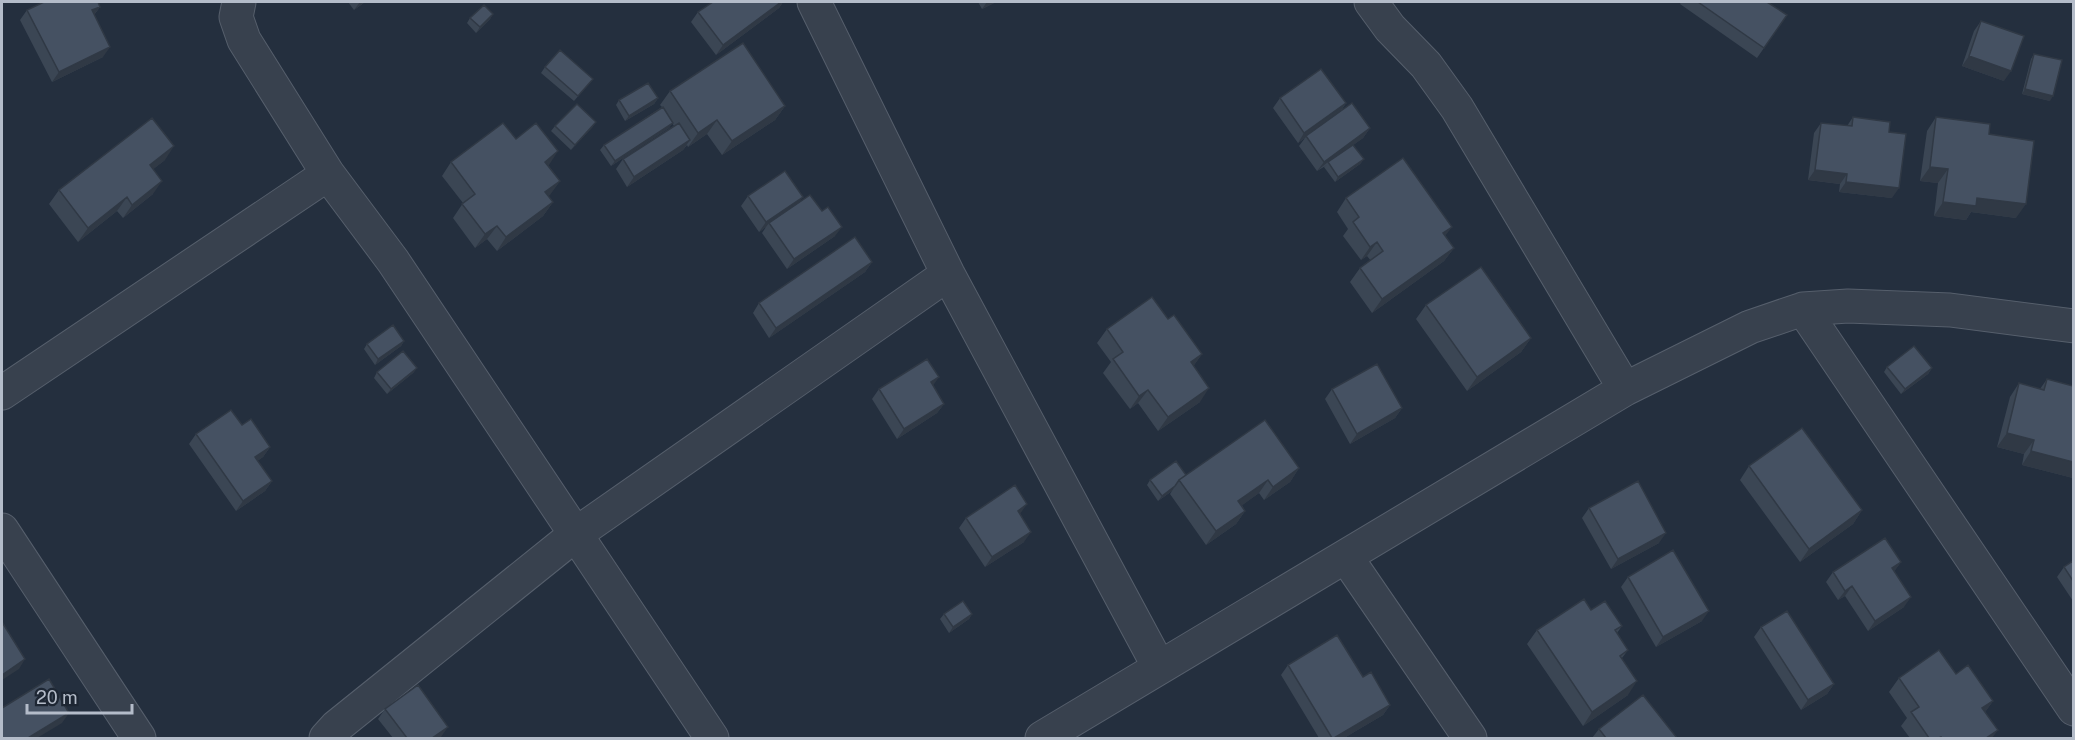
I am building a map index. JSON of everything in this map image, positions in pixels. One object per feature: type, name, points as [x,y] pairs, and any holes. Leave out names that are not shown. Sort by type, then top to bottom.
[{"type":"street","points":[[239,2],[236,17],[244,40],[328,174],[393,261],[712,738]]},
{"type":"street","points":[[813,2],[948,274],[1159,667]]},
{"type":"street","points":[[1371,2],[1390,28],[1426,65],[1457,108],[1625,389]]},
{"type":"street","points":[[2,393],[328,174]]},
{"type":"street","points":[[326,738],[336,727],[576,534],[948,274]]},
{"type":"street","points":[[1042,738],[1625,389],[1750,327],[1803,309],[1848,306],[1950,310],[2073,326]]},
{"type":"street","points":[[1803,309],[2073,709]]},
{"type":"street","points":[[2,530],[139,738]]},
{"type":"street","points":[[1346,557],[1470,738]]},
{"type":"building","points":[[44,2],[98,2],[100,7],[92,10],[110,47],[59,72],[27,10]]},
{"type":"building","points":[[713,2],[781,2],[723,45],[698,12]]},
{"type":"building","points":[[1698,2],[1767,2],[1787,15],[1764,48]]},
{"type":"building","points":[[484,5],[493,14],[480,27],[470,18]]},
{"type":"building","points":[[1981,21],[2024,36],[2011,71],[1969,56]]},
{"type":"building","points":[[743,43],[785,106],[732,141],[717,120],[698,133],[670,91]]},
{"type":"building","points":[[560,50],[593,79],[578,96],[545,67]]},
{"type":"building","points":[[2034,54],[2062,60],[2053,96],[2025,89]]},
{"type":"building","points":[[1321,69],[1346,103],[1304,133],[1280,98]]},
{"type":"building","points":[[648,83],[658,98],[629,116],[619,100]]},
{"type":"building","points":[[1352,103],[1370,128],[1324,162],[1306,136]]},
{"type":"building","points":[[577,104],[596,122],[575,145],[555,126]]},
{"type":"building","points":[[663,107],[673,123],[615,161],[604,145]]},
{"type":"building","points":[[1853,117],[1890,122],[1889,132],[1906,134],[1899,188],[1846,182],[1847,174],[1815,170],[1821,123],[1852,126]]},
{"type":"building","points":[[1936,117],[1990,124],[1989,134],[2034,141],[2026,204],[1977,198],[1976,206],[1943,202],[1948,169],[1930,167]]},
{"type":"building","points":[[152,118],[174,146],[150,165],[162,181],[132,205],[127,197],[88,228],[59,190]]},
{"type":"building","points":[[503,123],[516,139],[536,123],[558,151],[545,162],[560,181],[545,192],[553,202],[506,237],[497,226],[485,234],[462,204],[475,194],[451,162]]},
{"type":"building","points":[[679,123],[690,140],[634,177],[623,159]]},
{"type":"building","points":[[1353,145],[1364,159],[1338,177],[1328,162]]},
{"type":"building","points":[[1403,158],[1452,227],[1443,233],[1454,248],[1382,299],[1360,268],[1383,251],[1377,242],[1370,247],[1353,222],[1359,217],[1346,198]]},
{"type":"building","points":[[785,171],[803,197],[766,222],[748,196]]},
{"type":"building","points":[[810,195],[822,211],[828,207],[842,227],[794,259],[769,223]]},
{"type":"building","points":[[855,237],[872,262],[776,328],[759,303]]},
{"type":"building","points":[[1481,267],[1531,338],[1477,377],[1426,305]]},
{"type":"building","points":[[1152,297],[1168,319],[1174,315],[1202,354],[1191,362],[1209,388],[1168,417],[1148,390],[1139,396],[1113,359],[1123,352],[1107,329]]},
{"type":"building","points":[[393,325],[404,341],[378,359],[367,344]]},
{"type":"building","points":[[1914,346],[1932,368],[1905,389],[1887,367]]},
{"type":"building","points":[[403,351],[417,368],[391,389],[377,372]]},
{"type":"building","points":[[927,359],[939,377],[931,382],[944,404],[904,429],[879,389]]},
{"type":"building","points":[[1377,364],[1402,408],[1357,434],[1332,389]]},
{"type":"building","points":[[2047,379],[2073,386],[2073,462],[2031,451],[2034,440],[2007,433],[2019,383],[2044,390]]},
{"type":"building","points":[[231,410],[242,425],[251,419],[270,447],[255,457],[272,481],[243,501],[196,434]]},
{"type":"building","points":[[1265,420],[1299,468],[1273,487],[1268,480],[1238,501],[1245,511],[1216,531],[1179,480]]},
{"type":"building","points":[[1802,428],[1862,510],[1809,549],[1749,466]]},
{"type":"building","points":[[1176,461],[1186,475],[1162,496],[1150,480]]},
{"type":"building","points":[[1638,481],[1666,533],[1618,559],[1589,508]]},
{"type":"building","points":[[1015,485],[1027,504],[1018,511],[1031,532],[992,557],[966,518]]},
{"type":"building","points":[[1885,538],[1901,562],[1892,568],[1911,597],[1875,621],[1852,586],[1845,591],[1833,572]]},
{"type":"building","points":[[1673,550],[1709,611],[1663,637],[1628,577]]},
{"type":"building","points":[[2073,561],[2073,581],[2064,567]]},
{"type":"building","points":[[1584,599],[1591,610],[1605,601],[1622,626],[1615,630],[1628,650],[1620,656],[1637,681],[1592,712],[1537,630]]},
{"type":"building","points":[[963,601],[972,614],[953,627],[944,614]]},
{"type":"building","points":[[1787,611],[1834,684],[1808,700],[1761,627]]},
{"type":"building","points":[[2,622],[25,659],[2,675]]},
{"type":"building","points":[[1337,635],[1363,677],[1371,672],[1390,705],[1332,738],[1288,665]]},
{"type":"building","points":[[1939,650],[1956,674],[1968,665],[1993,701],[1982,708],[1998,730],[1986,738],[1929,738],[1911,712],[1919,707],[1899,678]]},
{"type":"building","points":[[49,679],[69,713],[28,738],[2,738],[2,708]]},
{"type":"building","points":[[418,685],[448,727],[432,738],[407,738],[385,709]]},
{"type":"building","points":[[1643,695],[1677,738],[1606,738],[1599,729]]}]
